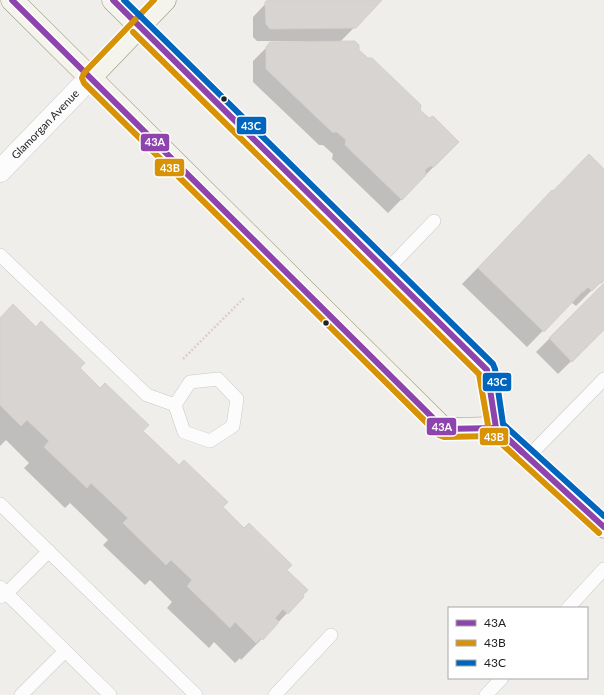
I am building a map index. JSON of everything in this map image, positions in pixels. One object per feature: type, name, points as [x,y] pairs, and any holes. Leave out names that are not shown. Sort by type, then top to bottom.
[{"type":"main road","points":[[12,0],[444,429],[496,428]]},
{"type":"main road","points":[[113,0],[487,370],[496,428],[604,527]]},
{"type":"main road","points":[[90,78],[165,0]]},
{"type":"street","name":"Glamorgan Avenue","points":[[0,172],[90,78]]},
{"type":"lane","points":[[386,271],[434,220]]},
{"type":"lane","points":[[0,255],[148,395],[175,405]]},
{"type":"lane","points":[[218,379],[237,399],[233,426],[210,441],[184,432],[175,405],[190,382],[218,379]]},
{"type":"lane","points":[[528,457],[604,379]]},
{"type":"lane","points":[[0,504],[196,695]]},
{"type":"lane","points":[[49,551],[2,593],[110,695]]},
{"type":"lane","points":[[569,607],[604,569]]},
{"type":"lane","points":[[275,695],[331,635]]},
{"type":"lane","points":[[21,695],[65,651]]},
{"type":"lane","points":[[486,695],[501,679]]},
{"type":"path","points":[[180,363],[245,297]]},
{"type":"building","points":[[268,0],[382,0],[356,28],[270,29],[266,24],[265,2]]},
{"type":"building","points":[[355,41],[359,45],[359,50],[368,58],[372,58],[421,105],[420,110],[429,118],[433,116],[459,142],[434,167],[430,166],[425,170],[426,175],[402,200],[345,145],[346,140],[337,132],[332,132],[266,69],[266,47],[270,42]]},
{"type":"building","points":[[589,154],[604,169],[604,279],[592,291],[588,287],[583,291],[544,332],[478,268],[552,190],[553,191]]},
{"type":"building","points":[[604,283],[604,330],[572,362],[549,338]]},
{"type":"building","points":[[13,304],[36,327],[41,321],[85,363],[80,368],[100,388],[105,383],[149,425],[143,431],[179,465],[184,460],[228,502],[223,507],[244,528],[249,523],[292,565],[287,570],[308,590],[303,595],[304,597],[288,614],[283,609],[275,618],[279,622],[263,640],[261,638],[256,643],[235,622],[230,628],[187,586],[192,580],[171,560],[166,565],[123,523],[128,518],[91,483],[87,488],[44,447],[49,441],[27,420],[21,426],[0,405],[0,318]]},
{"type":"transit line","name":"43A","points":[[12,0],[444,429],[496,428],[604,527]]},
{"type":"transit line","name":"43A","points":[[113,0],[487,370],[496,428],[522,452]]},
{"type":"transit line","name":"43C","points":[[124,0],[493,364],[503,424],[604,516]]},
{"type":"transit line","name":"43B","points":[[154,0],[84,73],[82,78],[84,83],[439,435],[444,437],[493,436],[599,533]]},
{"type":"transit line","name":"43B","points":[[133,32],[479,374],[489,431],[516,457]]}]
